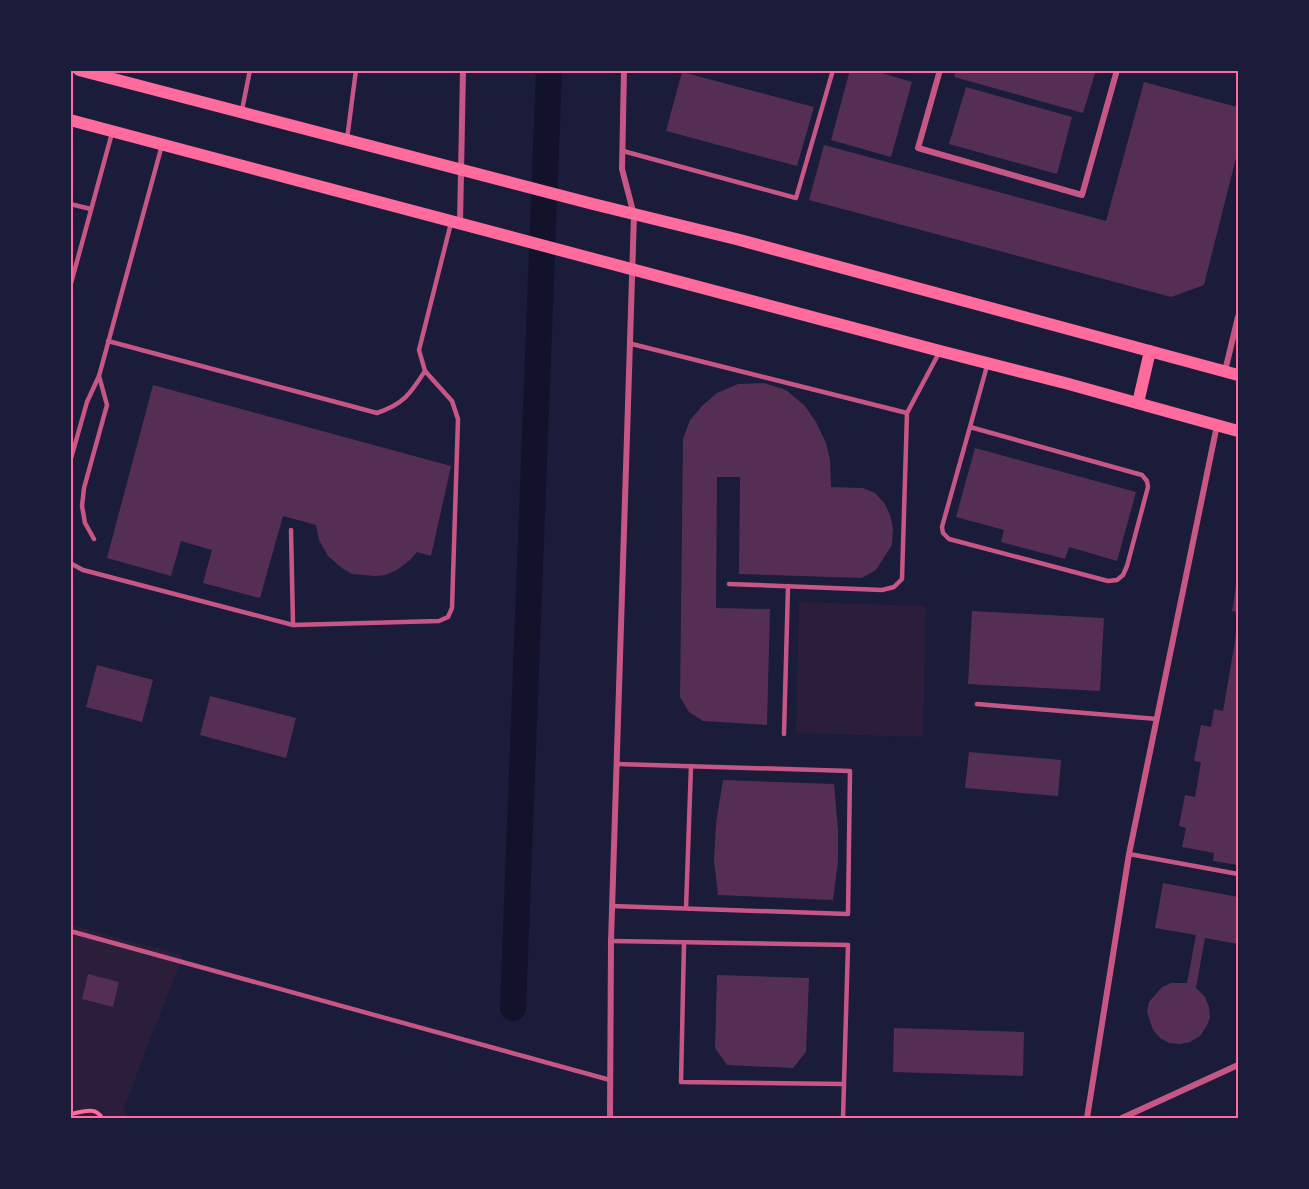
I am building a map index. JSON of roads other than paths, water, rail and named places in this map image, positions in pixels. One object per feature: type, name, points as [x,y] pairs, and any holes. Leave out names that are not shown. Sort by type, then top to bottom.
[{"type":"main road","points":[[79,70],[123,79],[242,113],[505,182],[736,239],[1239,375]]},
{"type":"main road","points":[[70,120],[1239,431]]},
{"type":"main road","points":[[1138,404],[1150,351]]},
{"type":"street","points":[[456,222],[462,170],[464,70]]},
{"type":"street","points":[[610,1119],[611,941],[632,344],[634,215],[622,169],[624,70]]},
{"type":"street","points":[[940,70],[918,148],[1083,195],[1117,70]]},
{"type":"street","points":[[1225,371],[1239,316]]},
{"type":"street","points":[[1086,1119],[1129,854],[1217,425]]},
{"type":"street","points":[[1122,1119],[1239,1065]]},
{"type":"lane","points":[[242,113],[250,70]]},
{"type":"lane","points":[[347,139],[356,70]]},
{"type":"lane","points":[[623,151],[796,198],[833,70]]},
{"type":"lane","points":[[70,287],[112,131]]},
{"type":"lane","points":[[70,462],[87,402],[99,375],[162,144]]},
{"type":"lane","points":[[70,204],[91,209]]},
{"type":"lane","points":[[70,563],[83,570],[293,625],[439,621],[448,617],[452,608],[458,419],[453,401],[425,371],[419,350],[456,222]]},
{"type":"lane","points":[[108,341],[377,413],[394,407],[407,398],[425,371]]},
{"type":"lane","points":[[632,344],[907,413]]},
{"type":"lane","points":[[729,584],[882,590],[894,587],[902,579],[907,413],[940,351]]},
{"type":"lane","points":[[970,427],[1142,476],[1147,481],[1148,487],[1127,567],[1117,580],[1108,581],[949,539],[943,533],[942,527],[970,427],[988,363]]},
{"type":"lane","points":[[94,539],[85,523],[82,506],[84,488],[107,405],[99,375]]},
{"type":"lane","points":[[291,530],[293,625]]},
{"type":"lane","points":[[784,735],[788,586]]},
{"type":"lane","points":[[977,704],[1157,719]]},
{"type":"lane","points":[[612,906],[848,914],[850,771],[617,764]]},
{"type":"lane","points":[[687,908],[691,766]]},
{"type":"lane","points":[[1129,854],[1239,874]]},
{"type":"lane","points":[[70,931],[610,1080]]},
{"type":"lane","points":[[611,941],[848,945],[843,1119]]},
{"type":"lane","points":[[684,943],[681,1082],[844,1084]]},
{"type":"waterway","points":[[513,1008],[549,70]]}]
